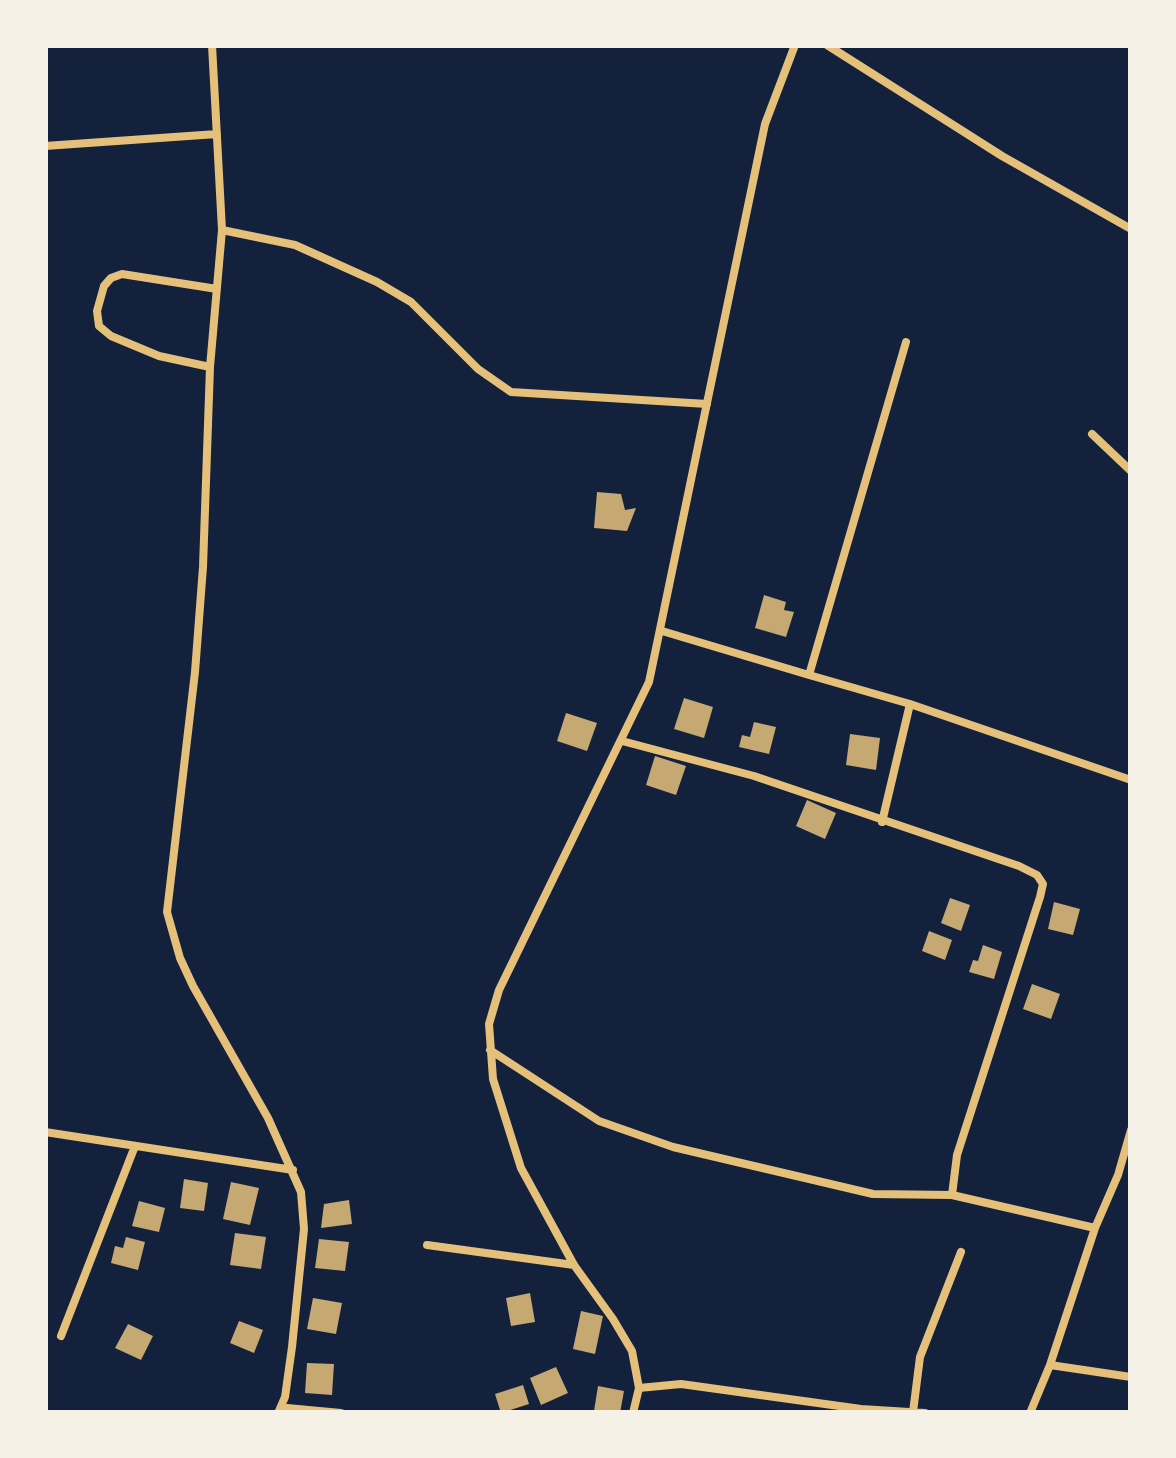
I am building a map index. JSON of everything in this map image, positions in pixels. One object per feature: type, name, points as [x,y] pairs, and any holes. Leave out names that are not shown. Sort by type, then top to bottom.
[{"type":"street","points":[[212,45],[222,230],[210,367],[195,672],[167,912],[193,986],[268,1118],[301,1192],[304,1229],[284,1412],[341,1413]]},
{"type":"street","points":[[633,1413],[640,1388],[625,1336],[574,1265],[521,1168],[493,1079],[489,1024],[499,990],[649,682],[765,124],[795,45]]},
{"type":"street","points":[[827,45],[986,146],[1131,229]]},
{"type":"street","points":[[45,146],[218,134]]},
{"type":"street","points":[[222,230],[295,245],[378,282],[412,302],[478,369],[511,392],[707,404]]},
{"type":"street","points":[[210,367],[176,361],[132,346],[104,331],[96,311],[104,286],[122,274],[217,288]]},
{"type":"street","points":[[809,675],[906,342]]},
{"type":"street","points":[[1092,434],[1131,471]]},
{"type":"street","points":[[662,631],[910,704],[1131,780]]},
{"type":"street","points":[[882,822],[910,704]]},
{"type":"street","points":[[622,741],[754,776],[1036,874],[1043,884],[957,1155],[952,1195]]},
{"type":"street","points":[[490,1050],[598,1121],[673,1147],[873,1194],[952,1195],[1095,1228]]},
{"type":"street","points":[[1030,1413],[1095,1228],[1118,1176],[1131,1130]]},
{"type":"street","points":[[45,1132],[293,1170]]},
{"type":"street","points":[[62,1336],[135,1146]]},
{"type":"street","points":[[427,1245],[574,1265]]},
{"type":"street","points":[[914,1412],[920,1358],[961,1252]]},
{"type":"street","points":[[1050,1365],[1090,1374],[1131,1377]]},
{"type":"street","points":[[640,1388],[681,1384],[861,1410],[925,1413]]},
{"type":"building","points":[[597,492],[621,494],[625,510],[636,508],[627,531],[594,528]]},
{"type":"building","points":[[764,595],[786,602],[784,610],[794,612],[786,637],[755,628]]},
{"type":"building","points":[[684,698],[713,707],[704,738],[674,729]]},
{"type":"building","points":[[566,713],[597,723],[587,751],[557,741]]},
{"type":"building","points":[[754,722],[776,727],[769,754],[739,747],[742,735],[750,737]]},
{"type":"building","points":[[850,734],[880,738],[876,770],[846,765]]},
{"type":"building","points":[[655,756],[686,766],[676,795],[646,785]]},
{"type":"building","points":[[807,800],[836,813],[825,839],[796,826]]},
{"type":"building","points":[[950,898],[970,905],[961,931],[941,923]]},
{"type":"building","points":[[1054,902],[1080,909],[1073,935],[1048,929]]},
{"type":"building","points":[[929,931],[952,940],[945,960],[922,951]]},
{"type":"building","points":[[983,945],[1002,952],[994,979],[969,972]]},
{"type":"building","points":[[1032,984],[1060,994],[1051,1019],[1023,1009]]},
{"type":"building","points":[[184,1179],[208,1183],[204,1211],[180,1208]]},
{"type":"building","points":[[231,1182],[259,1188],[250,1225],[223,1219]]},
{"type":"building","points":[[349,1200],[352,1224],[321,1228],[324,1204]]},
{"type":"building","points":[[139,1201],[165,1208],[159,1232],[132,1226]]},
{"type":"building","points":[[235,1233],[266,1237],[261,1269],[230,1265]]},
{"type":"building","points":[[126,1237],[145,1242],[138,1270],[111,1263],[115,1246],[123,1248]]},
{"type":"building","points":[[319,1239],[349,1242],[345,1271],[315,1268]]},
{"type":"building","points":[[530,1293],[535,1322],[511,1326],[506,1298]]},
{"type":"building","points":[[313,1298],[342,1303],[336,1334],[307,1329]]},
{"type":"building","points":[[581,1311],[603,1316],[595,1354],[573,1349]]},
{"type":"building","points":[[239,1321],[263,1330],[254,1353],[230,1343]]},
{"type":"building","points":[[128,1324],[153,1336],[141,1360],[115,1348]]},
{"type":"building","points":[[307,1363],[334,1364],[332,1395],[305,1393]]},
{"type":"building","points":[[556,1367],[568,1393],[541,1405],[530,1378]]},
{"type":"building","points":[[523,1385],[529,1404],[501,1413],[495,1394]]},
{"type":"building","points":[[598,1386],[624,1391],[620,1413],[594,1411]]}]
